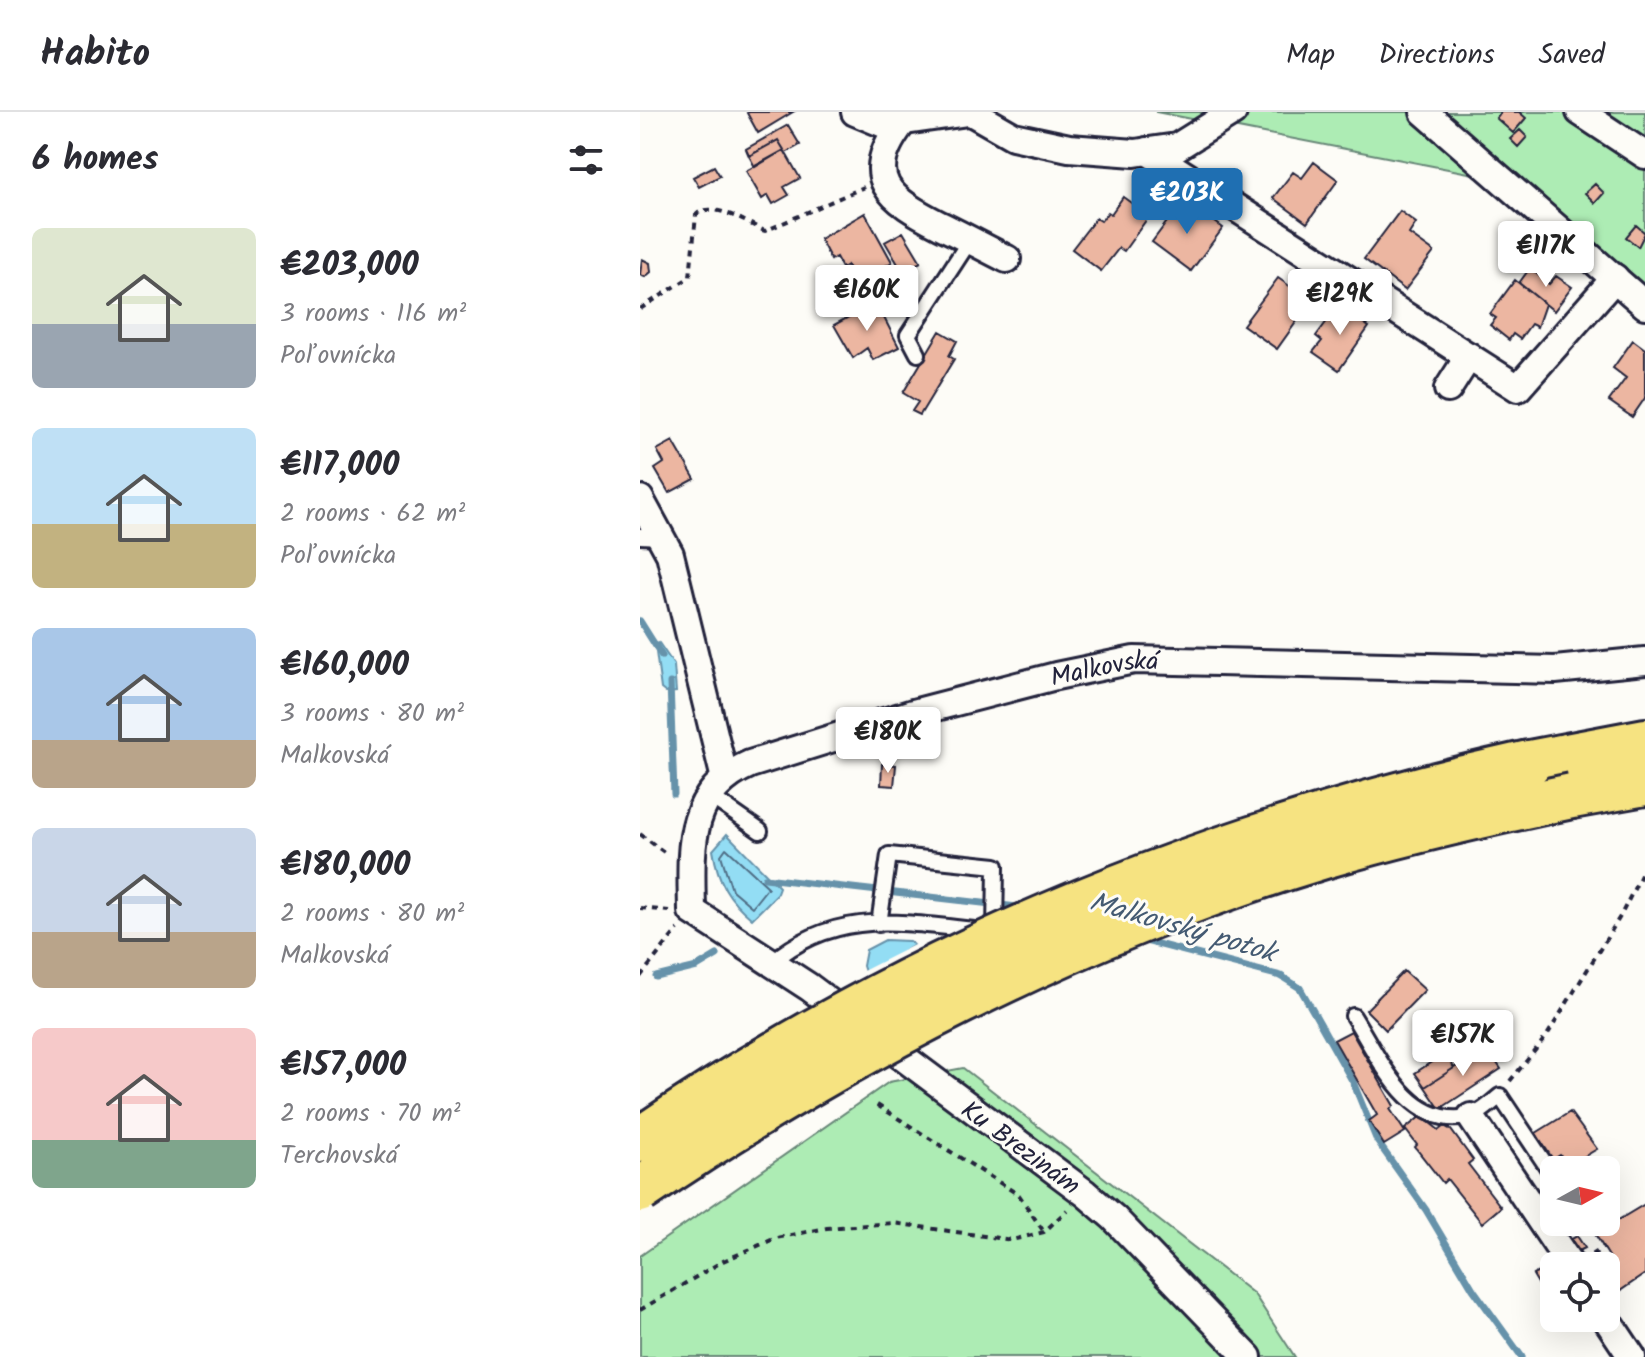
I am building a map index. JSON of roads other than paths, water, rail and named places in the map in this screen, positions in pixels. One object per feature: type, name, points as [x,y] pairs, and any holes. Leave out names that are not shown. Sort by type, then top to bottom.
[{"type":"highway","points":[[640,1140],[763,1061],[863,1004],[973,947],[1084,898],[1293,823],[1529,763],[1645,741]]},
{"type":"highway","points":[[640,1190],[802,1086],[912,1024],[1033,966],[1134,923],[1324,856],[1572,796],[1645,783]]},
{"type":"street","points":[[855,112],[884,124],[969,112],[1013,136],[1069,148],[1147,151],[1177,147],[1233,112]]},
{"type":"street","points":[[1424,112],[1645,305]]},
{"type":"street","points":[[1580,112],[1645,155]]},
{"type":"street","points":[[902,123],[884,154],[884,177],[890,196],[902,206],[1007,259]]},
{"type":"street","points":[[1147,151],[1518,388],[1615,278]]},
{"type":"street","points":[[1448,389],[1469,356]]},
{"type":"street","points":[[640,499],[650,536],[670,554],[717,785]]},
{"type":"street","name":"Malkovská","points":[[717,785],[913,713],[1056,676],[1134,660],[1555,670],[1645,661]]},
{"type":"street","name":"Ku Brezinám","points":[[717,785],[702,807],[691,846],[692,911],[771,963],[1085,1193],[1114,1218],[1248,1357]]},
{"type":"street","points":[[1471,1117],[1540,1219]]},
{"type":"street","points":[[1615,1332],[1632,1357]]},
{"type":"lane","points":[[918,354],[908,335],[970,240]]},
{"type":"lane","points":[[717,785],[760,831]]},
{"type":"lane","points":[[880,917],[889,855],[996,866],[996,926]]},
{"type":"lane","points":[[771,963],[814,932],[880,917],[996,926],[1045,944],[1095,955]]},
{"type":"lane","points":[[1353,1016],[1405,1098],[1442,1117],[1471,1117],[1500,1096],[1540,1156]]},
{"type":"water","points":[[659,643],[674,665],[676,692],[666,693],[661,689],[656,652]]},
{"type":"water","points":[[727,834],[779,887],[776,895],[752,919],[730,897],[718,871],[713,850]]},
{"type":"water","points":[[885,940],[909,941],[914,945],[866,975],[863,966],[866,950]]},
{"type":"waterway","points":[[640,621],[662,656]]},
{"type":"waterway","points":[[670,683],[674,794]]},
{"type":"waterway","name":"Malkovský potok","points":[[765,878],[1026,908]]},
{"type":"waterway","name":"Malkovský potok","points":[[1138,939],[1281,976],[1300,988],[1353,1082],[1377,1141],[1426,1210],[1473,1289],[1522,1357]]},
{"type":"waterway","points":[[656,977],[697,967],[717,955]]}]
